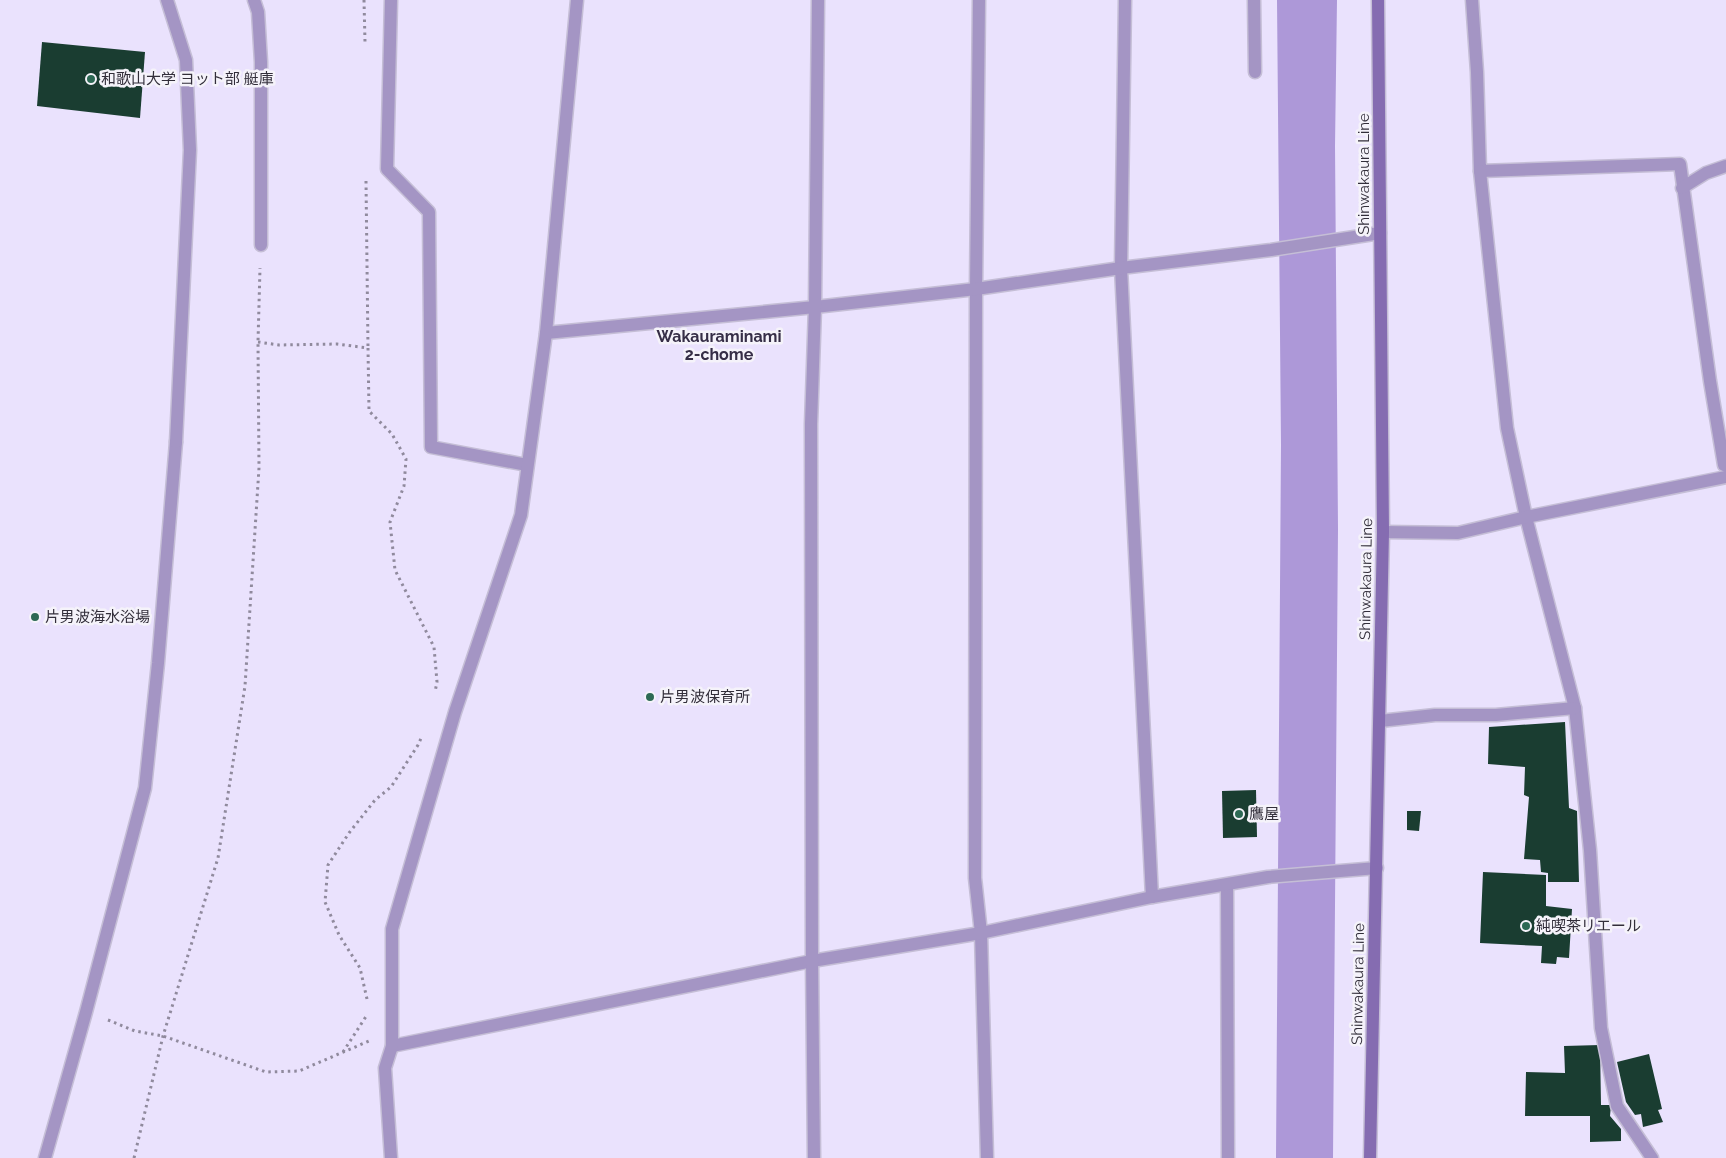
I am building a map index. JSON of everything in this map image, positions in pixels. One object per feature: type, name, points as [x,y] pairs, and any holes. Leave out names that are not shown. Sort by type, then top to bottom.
[{"type":"main road","name":"Shinwakaura Line","points":[[1370,1158],[1383,532],[1378,0]]},
{"type":"street","points":[[45,1158],[145,788],[159,654],[176,442],[190,150],[186,60],[167,0]]},
{"type":"street","points":[[254,0],[258,12],[261,62],[261,245]]},
{"type":"street","points":[[391,0],[387,169],[429,212],[431,447],[528,465]]},
{"type":"street","points":[[391,1158],[385,1068],[392,1042],[392,929],[455,712],[521,515],[546,333],[577,0]]},
{"type":"street","points":[[814,1158],[811,424],[815,307],[818,0]]},
{"type":"street","points":[[979,0],[976,289],[975,878],[981,933],[987,1158]]},
{"type":"street","points":[[1125,0],[1121,268],[1152,897]]},
{"type":"street","points":[[1254,0],[1254,72]]},
{"type":"street","points":[[1472,0],[1477,72],[1480,171],[1507,428],[1526,517],[1575,708],[1590,850],[1601,1028],[1617,1106],[1652,1158]]},
{"type":"street","points":[[1480,171],[1680,164],[1710,381],[1724,465],[1726,466]]},
{"type":"street","points":[[1682,188],[1706,174],[1726,166]]},
{"type":"street","points":[[546,333],[815,307],[976,289],[1121,268],[1271,250],[1380,233]]},
{"type":"street","points":[[1383,532],[1458,533],[1526,517],[1726,477]]},
{"type":"street","points":[[1380,721],[1435,715],[1496,716],[1575,708]]},
{"type":"street","points":[[392,1042],[812,960],[981,933],[1152,897],[1268,877],[1377,868]]},
{"type":"street","points":[[1226,885],[1228,1158]]},
{"type":"path","points":[[134,1158],[163,1036],[218,858],[245,686],[259,468],[258,342],[261,245]]},
{"type":"path","points":[[258,342],[279,345],[337,344],[368,348],[369,411],[392,434],[406,459],[404,486],[390,522],[395,570],[434,647],[437,682],[434,698]]},
{"type":"path","points":[[343,1052],[367,1016],[367,996],[360,968],[339,935],[326,902],[328,865],[349,833],[375,800],[391,787],[418,745],[425,730]]},
{"type":"path","points":[[86,1012],[134,1031],[163,1036],[266,1072],[299,1071],[368,1041],[392,1042]]},
{"type":"shaded area","points":[[1277,0],[1337,0],[1335,146],[1338,529],[1333,1158],[1276,1158],[1281,445]]},
{"type":"building","name":"和歌山大学 ヨット部 艇庫","points":[[42,42],[145,52],[140,118],[37,106]]},
{"type":"building","points":[[1565,722],[1569,808],[1577,811],[1579,882],[1548,882],[1548,873],[1541,872],[1540,860],[1524,859],[1529,797],[1524,795],[1525,767],[1488,764],[1489,727]]},
{"type":"building","name":"鷹屋","points":[[1256,790],[1257,837],[1223,838],[1222,791]]},
{"type":"building","points":[[1407,811],[1421,811],[1419,831],[1407,830]]},
{"type":"building","name":"純喫茶リエール","points":[[1483,872],[1546,875],[1546,906],[1572,909],[1569,958],[1557,957],[1556,964],[1541,963],[1542,946],[1480,943]]},
{"type":"building","points":[[1600,1045],[1601,1105],[1611,1105],[1610,1116],[1621,1129],[1621,1141],[1590,1142],[1590,1116],[1525,1116],[1526,1072],[1565,1073],[1564,1046]]},
{"type":"building","points":[[1649,1054],[1662,1109],[1658,1110],[1663,1122],[1643,1127],[1641,1114],[1635,1115],[1626,1102],[1617,1062]]},
{"type":"place","name":"和歌山大学 ヨット部 艇庫","points":[[91,79]]},
{"type":"place","name":"片男波海水浴場","points":[[35,617]]},
{"type":"place","name":"片男波保育所","points":[[650,697]]},
{"type":"place","name":"鷹屋","points":[[1239,814]]},
{"type":"place","name":"純喫茶リエール","points":[[1526,926]]},
{"type":"district","name":"Wakauraminami 2-chome","points":[[719,345]]}]
